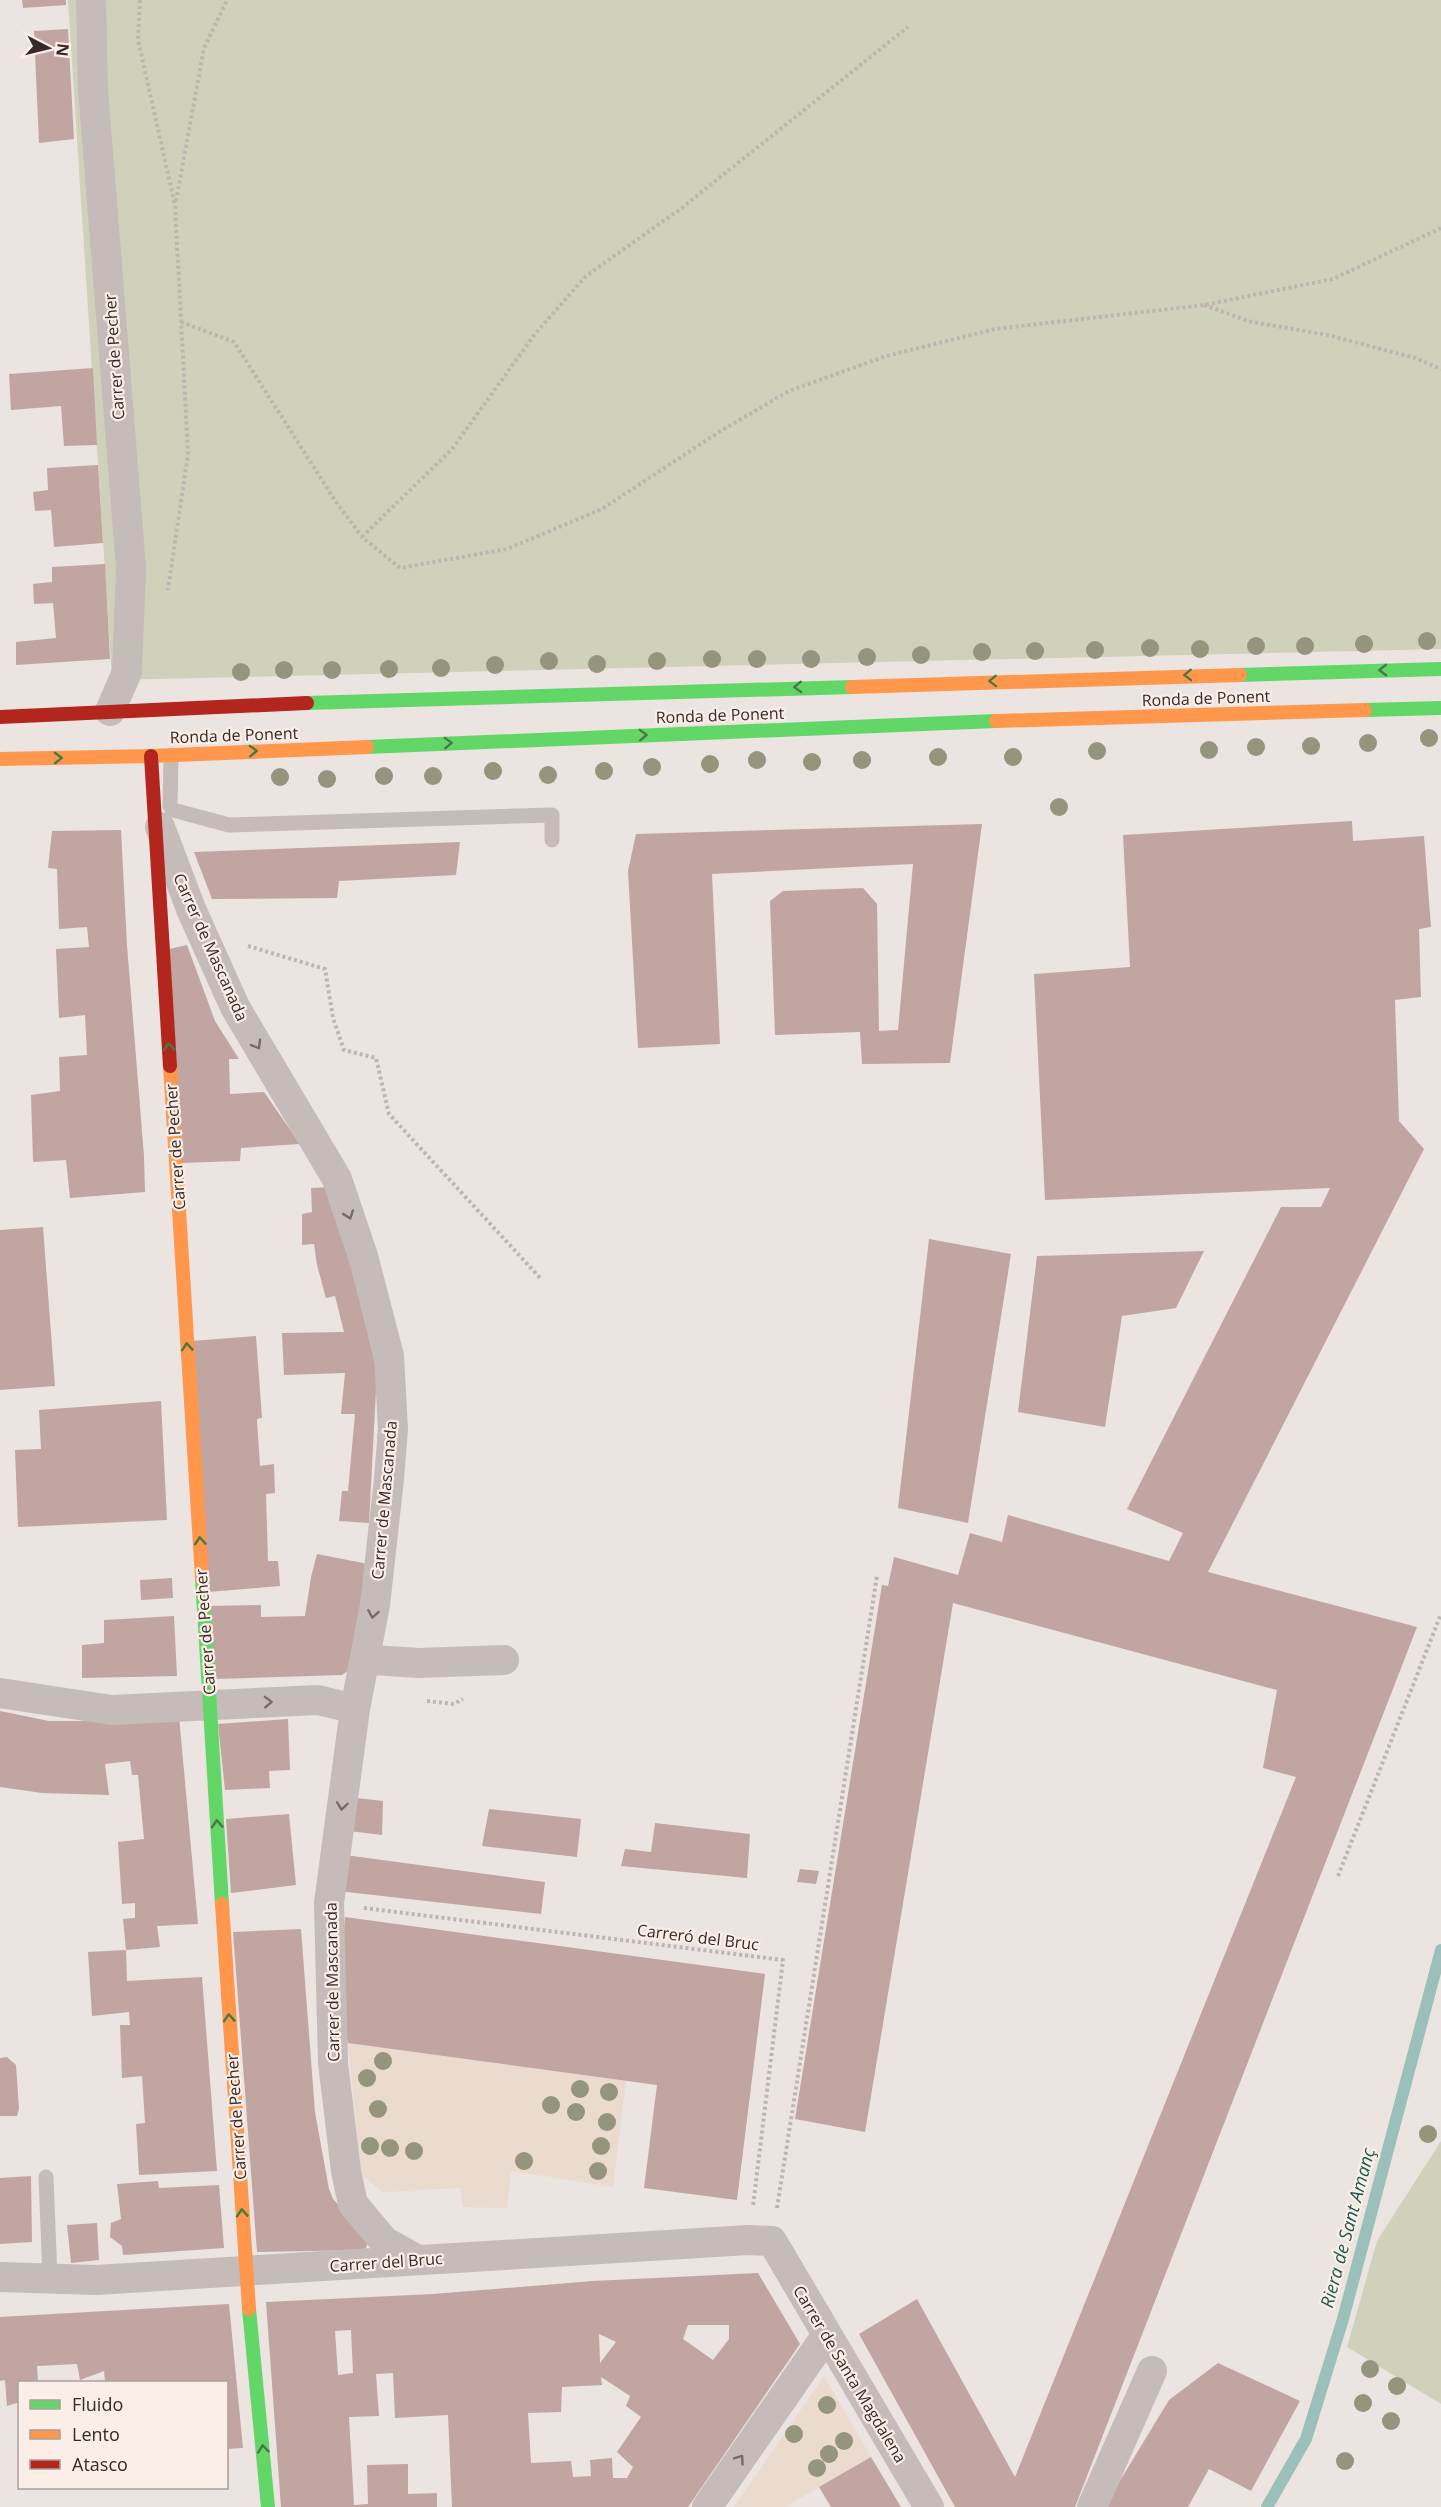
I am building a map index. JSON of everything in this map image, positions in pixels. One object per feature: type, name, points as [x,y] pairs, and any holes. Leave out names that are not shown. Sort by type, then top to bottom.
[{"type":"main road","points":[[0,717],[235,705],[1441,669]]},
{"type":"main road","name":"Ronda de Ponent","points":[[0,759],[161,755],[894,724],[1441,708]]},
{"type":"main road","name":"Carrer de Pecher","points":[[161,755],[210,1704],[245,2271],[268,2507]]},
{"type":"street","name":"Carrer de Pecher","points":[[92,0],[93,89],[131,568],[127,672],[110,711]]},
{"type":"street","name":"Carrer de Mascanada","points":[[161,755],[159,824],[190,909],[235,1007],[337,1179],[363,1256],[389,1356],[393,1429],[389,1479],[375,1605],[355,1709],[329,1904],[333,2063],[346,2171],[353,2204],[384,2241],[418,2260]]},
{"type":"street","points":[[374,1660],[418,1663],[504,1660]]},
{"type":"street","points":[[0,1693],[112,1710],[318,1700],[355,1709]]},
{"type":"street","name":"Carrer del Bruc","points":[[0,2277],[96,2280],[760,2241]]},
{"type":"street","name":"Carrer de Santa Magdalena","points":[[760,2241],[826,2336],[929,2507]]},
{"type":"street","points":[[707,2507],[826,2336]]},
{"type":"street","points":[[1092,2507],[1152,2371]]},
{"type":"lane","points":[[161,755],[170,806],[173,810],[229,825],[552,815],[552,840]]},
{"type":"lane","points":[[45,2176],[50,2278]]},
{"type":"path","points":[[140,0],[138,40],[175,204],[188,454],[168,596]]},
{"type":"path","points":[[175,204],[204,48],[227,0]]},
{"type":"path","points":[[362,537],[452,450],[535,334],[586,276],[679,210],[908,27]]},
{"type":"path","points":[[181,322],[234,342],[286,426],[362,537],[400,568],[507,549],[602,510],[719,432],[789,391],[886,356],[995,329],[1204,305],[1333,279],[1441,228]]},
{"type":"path","points":[[1204,305],[1252,322],[1328,335],[1415,358],[1441,369]]},
{"type":"path","points":[[242,944],[325,969],[333,1018],[344,1050],[376,1058],[389,1114],[542,1280]]},
{"type":"path","points":[[760,2241],[877,1576]]},
{"type":"path","points":[[1338,1876],[1441,1614]]},
{"type":"path","name":"Carreró del Bruc","points":[[329,1904],[783,1960],[760,2241]]},
{"type":"green space","points":[[68,0],[1441,0],[1441,649],[112,680]]},
{"type":"green space","points":[[1441,2141],[1441,2404],[1347,2347],[1377,2241]]},
{"type":"shaded area","points":[[348,2043],[626,2081],[613,2187],[511,2171],[507,2208],[463,2207],[460,2188],[382,2192],[361,2174]]},
{"type":"shaded area","points":[[824,2376],[871,2457],[785,2507],[734,2507]]},
{"type":"building","points":[[22,0],[66,0],[66,5],[23,8]]},
{"type":"building","points":[[68,29],[74,139],[39,143],[34,31]]},
{"type":"building","points":[[93,368],[97,445],[64,446],[61,406],[11,410],[9,374]]},
{"type":"building","points":[[98,465],[103,543],[54,547],[51,510],[35,511],[33,492],[48,490],[47,468]]},
{"type":"building","points":[[105,564],[110,659],[16,665],[16,642],[56,638],[53,603],[34,604],[33,584],[52,582],[52,567]]},
{"type":"building","points":[[1352,821],[1353,841],[1424,836],[1431,927],[1419,929],[1421,997],[1395,1000],[1399,1121],[1424,1149],[1208,1572],[1417,1627],[1075,2507],[955,2507],[859,2334],[917,2299],[1015,2477],[1296,1777],[1263,1768],[1277,1690],[953,1603],[865,2132],[795,2119],[882,1585],[888,1586],[894,1557],[958,1575],[970,1533],[1002,1542],[1008,1515],[1169,1561],[1183,1533],[1127,1509],[1281,1207],[1321,1207],[1330,1188],[1045,1200],[1034,974],[1130,967],[1123,835]]},
{"type":"building","points":[[982,824],[950,1063],[862,1064],[860,1032],[775,1035],[770,901],[783,891],[863,888],[877,904],[879,1031],[898,1030],[913,864],[712,874],[720,1044],[638,1048],[628,871],[636,834]]},
{"type":"building","points":[[121,830],[145,1192],[70,1198],[66,1160],[33,1162],[31,1095],[60,1091],[59,1057],[87,1055],[85,1015],[59,1018],[56,949],[89,947],[87,927],[59,929],[57,869],[48,868],[52,831]]},
{"type":"building","points":[[460,842],[456,875],[339,881],[337,898],[212,899],[194,852]]},
{"type":"building","points":[[187,945],[215,1021],[239,1059],[229,1059],[230,1094],[264,1092],[300,1144],[241,1148],[240,1161],[179,1163],[169,949]]},
{"type":"building","points":[[332,1187],[377,1371],[369,1523],[339,1521],[342,1491],[348,1491],[355,1414],[341,1414],[345,1373],[284,1375],[282,1333],[344,1332],[335,1296],[326,1298],[314,1244],[302,1245],[302,1214],[312,1212],[311,1188]]},
{"type":"building","points":[[43,1227],[55,1386],[0,1390],[0,1230]]},
{"type":"building","points":[[929,1239],[1011,1254],[968,1523],[898,1508]]},
{"type":"building","points":[[1204,1251],[1176,1308],[1122,1316],[1105,1427],[1018,1412],[1037,1256]]},
{"type":"building","points":[[256,1336],[262,1418],[257,1419],[260,1466],[274,1464],[275,1493],[266,1494],[268,1561],[278,1561],[280,1586],[208,1592],[192,1341]]},
{"type":"building","points":[[161,1401],[167,1520],[18,1527],[15,1450],[41,1449],[39,1410]]},
{"type":"building","points":[[317,1554],[368,1564],[349,1670],[342,1675],[214,1679],[209,1606],[261,1605],[261,1617],[305,1616]]},
{"type":"building","points":[[172,1578],[173,1598],[141,1600],[140,1580]]},
{"type":"building","points":[[174,1616],[177,1676],[82,1678],[82,1645],[104,1643],[104,1620]]},
{"type":"building","points":[[0,1711],[49,1721],[101,1721],[179,1716],[198,1924],[157,1926],[160,1947],[126,1950],[123,1919],[135,1918],[135,1903],[122,1904],[118,1842],[144,1839],[138,1775],[132,1775],[130,1761],[105,1764],[109,1795],[42,1793],[0,1787]]},
{"type":"building","points":[[288,1719],[290,1770],[269,1771],[270,1788],[225,1790],[218,1724]]},
{"type":"building","points":[[356,1798],[383,1801],[382,1835],[349,1831]]},
{"type":"building","points":[[489,1809],[581,1819],[577,1857],[482,1846]]},
{"type":"building","points":[[289,1814],[296,1885],[231,1893],[226,1819]]},
{"type":"building","points":[[655,1823],[750,1834],[747,1878],[621,1866],[625,1849],[651,1852]]},
{"type":"building","points":[[345,1855],[545,1882],[541,1914],[338,1891]]},
{"type":"building","points":[[800,1869],[819,1871],[816,1884],[797,1882]]},
{"type":"building","points":[[345,1917],[765,1974],[737,2200],[644,2188],[657,2085],[348,2043],[338,1999]]},
{"type":"building","points":[[301,1929],[315,2112],[329,2189],[333,2199],[356,2224],[371,2236],[365,2250],[257,2252],[233,1932]]},
{"type":"building","points":[[126,1950],[127,1981],[202,1977],[217,2171],[139,2175],[136,2124],[145,2123],[142,2076],[122,2078],[120,2025],[130,2025],[129,2012],[92,2016],[88,1952]]},
{"type":"building","points":[[7,2057],[16,2065],[19,2109],[17,2116],[0,2116],[0,2058]]},
{"type":"building","points":[[31,2176],[32,2242],[0,2244],[0,2178]]},
{"type":"building","points":[[158,2181],[159,2188],[219,2185],[224,2248],[123,2255],[122,2246],[110,2237],[111,2223],[121,2219],[117,2184]]},
{"type":"building","points":[[97,2223],[99,2260],[71,2263],[67,2225]]},
{"type":"building","points":[[758,2273],[800,2344],[688,2507],[452,2507],[448,2415],[395,2418],[393,2373],[376,2374],[379,2416],[349,2417],[354,2505],[368,2504],[367,2465],[408,2464],[408,2494],[437,2493],[437,2507],[281,2507],[266,2302],[433,2294],[593,2281]],"holes":[[[688,2325],[729,2325],[729,2339],[713,2360],[683,2339]],[[351,2330],[353,2373],[338,2375],[335,2331]],[[599,2334],[616,2342],[600,2363]],[[601,2377],[630,2396],[626,2406],[641,2417],[617,2452],[633,2467],[627,2478],[613,2478],[612,2458],[590,2460],[591,2476],[573,2477],[571,2461],[531,2463],[528,2413],[561,2412],[562,2387],[602,2385]]]},
{"type":"building","points":[[229,2304],[243,2448],[228,2449],[228,2381],[105,2381],[104,2371],[80,2380],[77,2364],[37,2366],[38,2381],[18,2381],[18,2403],[7,2406],[5,2380],[0,2381],[0,2317]]},
{"type":"building","points":[[1218,2363],[1300,2401],[1251,2491],[1209,2469],[1188,2507],[1104,2507],[1169,2400]]},
{"type":"building","points":[[871,2457],[901,2507],[831,2507],[819,2487]]},
{"type":"waterway","name":"Riera de Sant Amanç","points":[[1267,2507],[1306,2439],[1343,2319],[1441,1950]]},
{"type":"traffic: fast","points":[[1240,675],[1441,669]]},
{"type":"traffic: fast","points":[[307,703],[852,687]]},
{"type":"traffic: fast","points":[[1365,710],[1441,708]]},
{"type":"traffic: fast","points":[[367,747],[996,721]]},
{"type":"traffic: fast","points":[[202,1578],[222,1904]]},
{"type":"traffic: fast","points":[[249,2309],[268,2507]]},
{"type":"traffic: slow","points":[[852,687],[1240,675]]},
{"type":"traffic: slow","points":[[996,721],[1365,710]]},
{"type":"traffic: slow","points":[[0,759],[151,756],[367,747]]},
{"type":"traffic: slow","points":[[170,1066],[202,1578]]},
{"type":"traffic: slow","points":[[222,1904],[249,2309]]},
{"type":"traffic: jam","points":[[0,717],[307,703]]},
{"type":"traffic: jam","points":[[151,756],[170,1066]]}]
